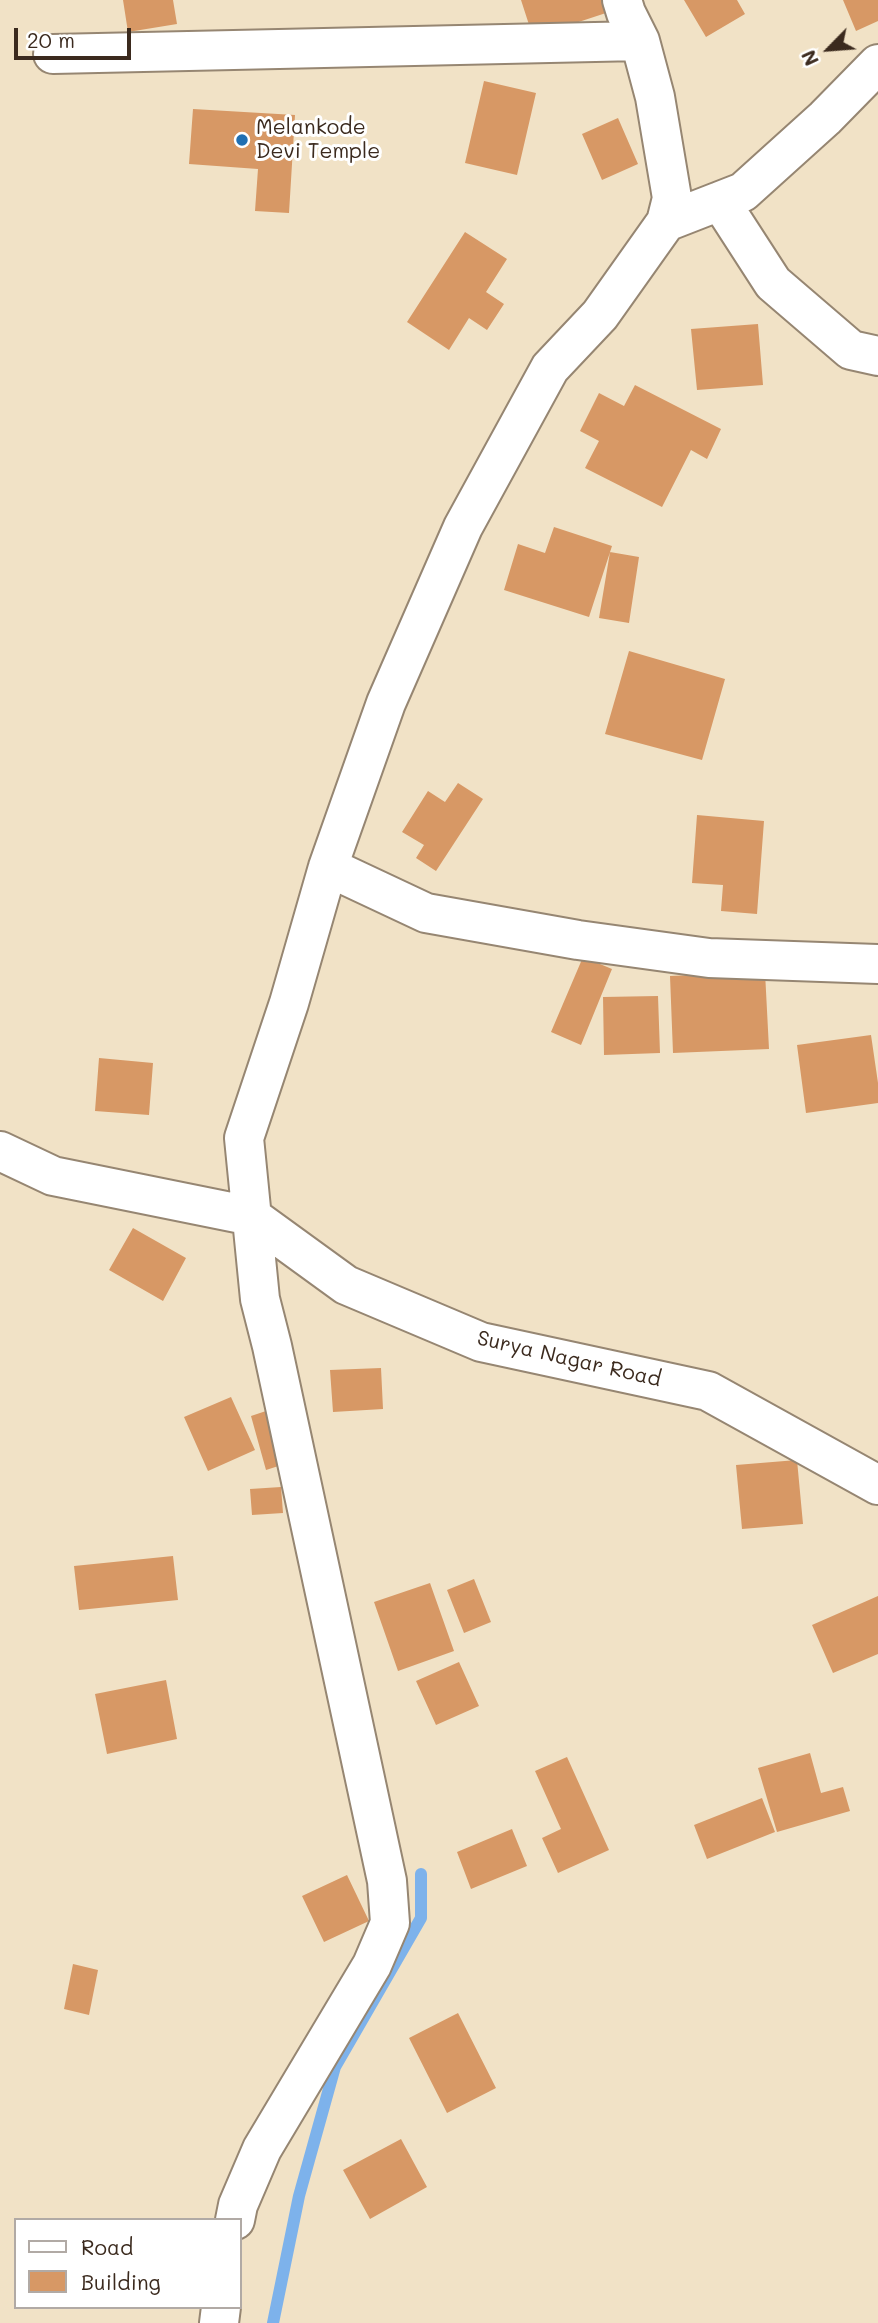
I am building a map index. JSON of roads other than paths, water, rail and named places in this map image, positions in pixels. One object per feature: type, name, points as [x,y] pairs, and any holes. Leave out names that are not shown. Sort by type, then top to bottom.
[{"type":"street","points":[[235,2218],[237,2205],[262,2148],[372,1965],[390,1923],[387,1881],[260,1299],[243,1138],[289,1003],[328,867],[386,703],[463,527],[550,368],[600,315],[666,222],[672,198],[655,97],[640,41],[622,0]]},
{"type":"street","points":[[53,54],[640,41]]},
{"type":"street","points":[[666,222],[743,192],[825,118],[878,64]]},
{"type":"street","points":[[720,201],[773,283],[851,350],[878,356]]},
{"type":"street","points":[[328,867],[426,913],[578,940],[709,958],[878,964]]},
{"type":"street","points":[[0,1151],[53,1176],[251,1216]]},
{"type":"street","name":"Surya Nagar Road","points":[[251,1216],[346,1285],[481,1342],[708,1391],[878,1485]]},
{"type":"waterway","points":[[273,2323],[299,2196],[335,2067],[421,1918],[421,1874]]},
{"type":"place","name":"Melankode Devi Temple","points":[[242,140]]}]
